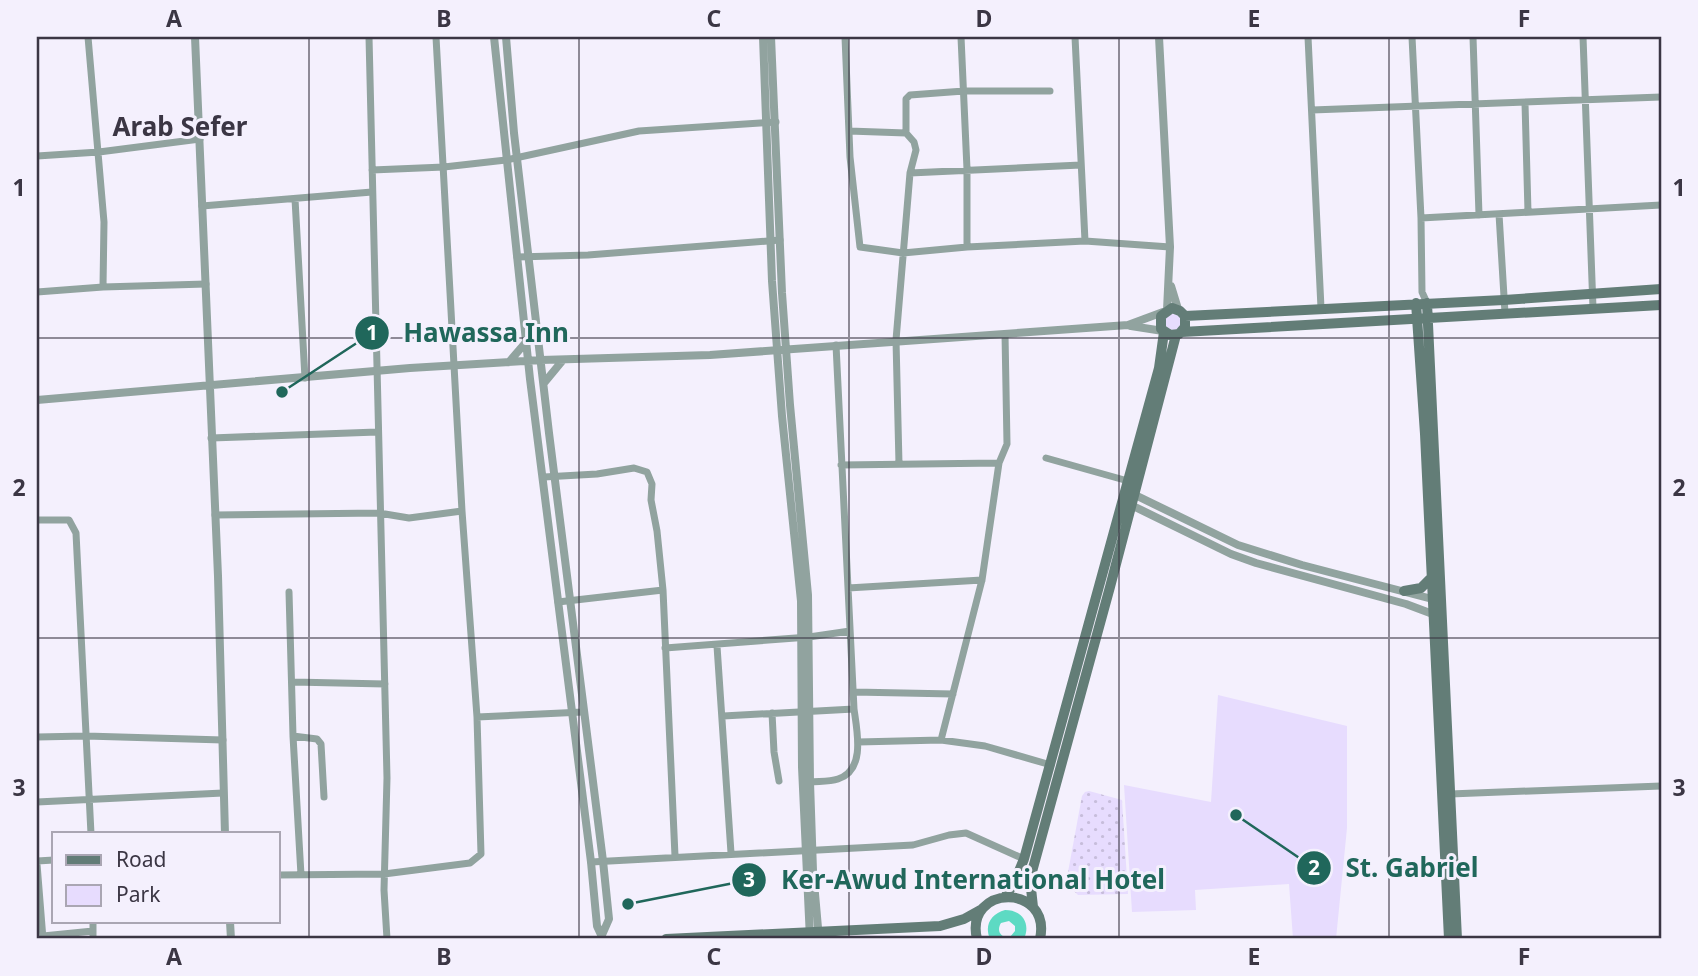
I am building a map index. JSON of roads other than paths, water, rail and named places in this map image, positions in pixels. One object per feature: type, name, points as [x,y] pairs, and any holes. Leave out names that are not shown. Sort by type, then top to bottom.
[{"type":"main road","points":[[1040,939],[1041,924],[1032,907],[1030,878],[1158,369],[1164,332],[1159,321],[1173,312],[1504,300],[1661,289]]},
{"type":"main road","points":[[1421,303],[1437,600],[1449,939]]},
{"type":"main road","points":[[1164,332],[1661,305]]},
{"type":"main road","points":[[1005,897],[1024,859],[1128,494],[1179,333],[1186,323],[1173,312]]},
{"type":"main road","points":[[1422,317],[1432,577],[1437,600]]},
{"type":"main road","points":[[1404,591],[1421,588],[1432,577]]},
{"type":"main road","points":[[1437,616],[1457,939]]},
{"type":"main road","points":[[666,939],[815,936],[940,926],[964,919],[992,901],[1005,897],[1020,898],[1032,907]]},
{"type":"main road","points":[[977,939],[975,926],[982,909]]},
{"type":"street","points":[[88,37],[104,222],[103,287]]},
{"type":"street","points":[[195,37],[225,832]]},
{"type":"street","points":[[369,37],[385,684],[387,791],[384,874],[387,939]]},
{"type":"street","points":[[280,875],[384,874],[470,863],[481,854],[477,717],[462,511],[436,37]]},
{"type":"street","points":[[494,37],[530,379],[597,926],[602,937]]},
{"type":"street","points":[[506,37],[554,476],[603,861],[609,919],[602,937]]},
{"type":"street","points":[[762,37],[771,122]]},
{"type":"street","points":[[771,37],[771,122],[782,349],[803,539],[809,849],[815,936]]},
{"type":"street","points":[[845,37],[849,131],[858,243],[861,248],[903,253],[967,247],[1085,242],[1170,247]]},
{"type":"street","points":[[961,37],[967,169],[967,247]]},
{"type":"street","points":[[1075,37],[1085,242]]},
{"type":"street","points":[[37,400],[511,362],[710,355],[1128,325],[1173,312],[1159,37]]},
{"type":"street","points":[[1308,37],[1321,308]]},
{"type":"street","points":[[1412,37],[1421,218],[1421,303]]},
{"type":"street","points":[[1473,37],[1479,215]]},
{"type":"street","points":[[1583,37],[1593,309]]},
{"type":"street","points":[[899,464],[896,340],[910,173],[916,150],[914,142],[906,133],[905,102],[908,96],[964,91],[1049,91]]},
{"type":"street","points":[[1312,110],[1661,97]]},
{"type":"street","points":[[1525,103],[1528,212]]},
{"type":"street","points":[[372,170],[444,167],[506,160],[639,131],[771,122]]},
{"type":"street","points":[[849,131],[906,133]]},
{"type":"street","points":[[37,156],[99,152],[200,139]]},
{"type":"street","points":[[910,173],[1081,165]]},
{"type":"street","points":[[202,206],[372,192]]},
{"type":"street","points":[[295,199],[305,378]]},
{"type":"street","points":[[1421,218],[1661,205]]},
{"type":"street","points":[[1499,214],[1504,313]]},
{"type":"street","points":[[517,257],[588,256],[776,240]]},
{"type":"street","points":[[37,292],[206,284]]},
{"type":"street","points":[[1128,325],[1164,332]]},
{"type":"street","points":[[941,740],[982,579],[999,463],[1007,444],[1005,334]]},
{"type":"street","points":[[511,362],[527,341]]},
{"type":"street","points":[[539,341],[548,354],[559,360]]},
{"type":"street","points":[[810,782],[836,780],[845,776],[856,758],[858,742],[854,709],[836,345]]},
{"type":"street","points":[[544,383],[559,360]]},
{"type":"street","points":[[511,362],[530,379]]},
{"type":"street","points":[[211,438],[377,432]]},
{"type":"street","points":[[1046,458],[1238,545],[1437,600]]},
{"type":"street","points":[[841,465],[999,463]]},
{"type":"street","points":[[544,477],[597,474],[634,468],[647,472],[652,484],[651,500],[663,590],[675,856]]},
{"type":"street","points":[[1128,494],[1231,554],[1406,604],[1437,616]]},
{"type":"street","points":[[215,515],[379,513],[409,518],[462,511]]},
{"type":"street","points":[[37,520],[69,520],[76,533],[91,832]]},
{"type":"street","points":[[848,588],[982,579]]},
{"type":"street","points":[[558,602],[663,590]]},
{"type":"street","points":[[289,592],[293,736],[301,875]]},
{"type":"street","points":[[665,649],[850,631]]},
{"type":"street","points":[[717,646],[731,853]]},
{"type":"street","points":[[293,682],[385,684]]},
{"type":"street","points":[[854,692],[953,694]]},
{"type":"street","points":[[723,716],[854,709]]},
{"type":"street","points":[[477,717],[583,712]]},
{"type":"street","points":[[806,712],[810,782],[809,849]]},
{"type":"street","points":[[772,713],[779,781]]},
{"type":"street","points":[[293,736],[317,739],[321,744],[324,797]]},
{"type":"street","points":[[37,737],[223,740]]},
{"type":"street","points":[[858,742],[941,740],[985,746],[1051,765]]},
{"type":"street","points":[[1450,794],[1661,786]]},
{"type":"street","points":[[37,802],[223,793]]},
{"type":"street","points":[[591,862],[913,845],[966,833],[1024,859]]},
{"type":"street","points":[[37,863],[43,938],[93,935]]},
{"type":"place","name":"Hawassa Inn","points":[[282,392]]},
{"type":"place","name":"St. Gabriel","points":[[1236,815]]},
{"type":"place","name":"Ker-Awud International Hotel","points":[[628,904]]},
{"type":"district","name":"Arab Sefer","points":[[180,126]]}]
